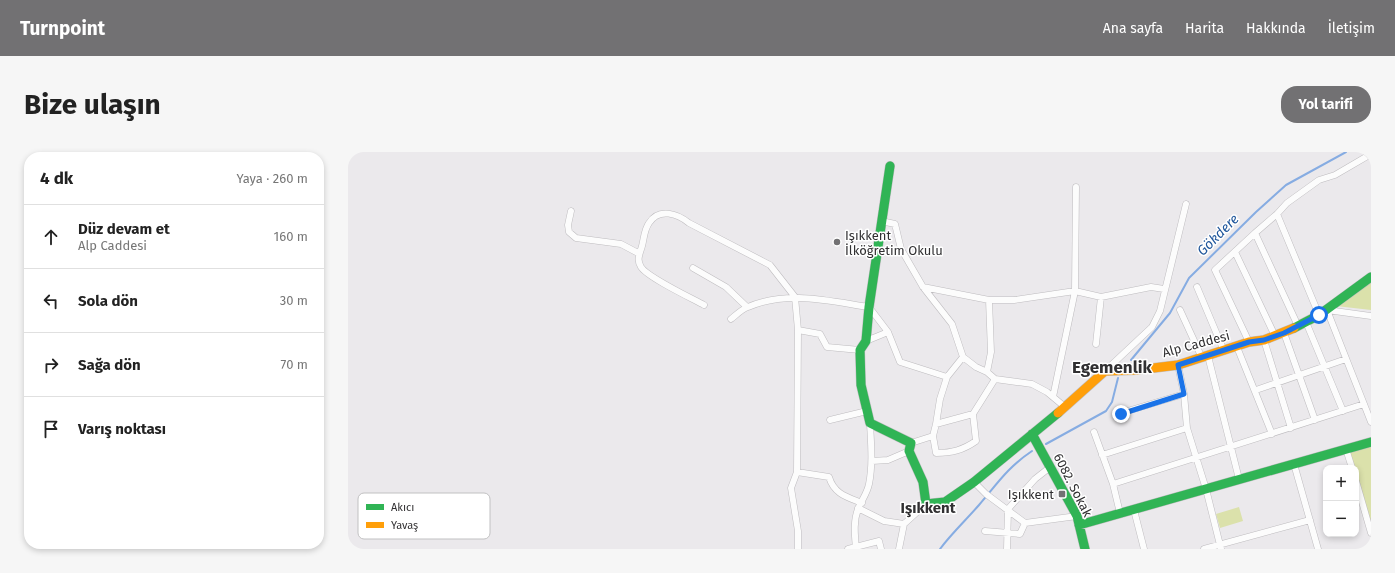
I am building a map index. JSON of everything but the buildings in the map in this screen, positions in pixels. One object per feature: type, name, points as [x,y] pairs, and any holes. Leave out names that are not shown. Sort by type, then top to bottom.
[{"type":"street","points":[[1249,342],[1215,270],[1278,214],[1287,203],[1319,180],[1335,175],[1371,154]]},
{"type":"street","points":[[856,548],[854,529],[858,508],[862,503],[869,485],[872,460],[870,423],[861,385],[860,350],[866,341],[869,307],[890,166]]},
{"type":"street","points":[[1053,398],[1076,292],[1076,187]]},
{"type":"street","points":[[899,549],[904,524],[926,504],[945,502],[974,482],[1064,407],[1152,327],[1160,311],[1164,289],[1186,204]]},
{"type":"street","points":[[571,211],[568,225],[569,232],[576,238],[621,244],[638,253]]},
{"type":"street","points":[[704,305],[642,268],[638,253],[650,222],[659,215],[671,213],[770,265],[795,297],[798,330],[797,472],[791,488],[798,531],[798,549]]},
{"type":"street","points":[[1278,214],[1346,359],[1371,422]]},
{"type":"street","points":[[882,221],[895,224],[901,249],[923,287],[952,324],[963,357],[976,367],[995,378],[1032,384],[1064,407]]},
{"type":"street","points":[[1255,233],[1325,367],[1343,411]]},
{"type":"street","points":[[1234,252],[1275,336]]},
{"type":"street","points":[[692,268],[726,287],[747,307]]},
{"type":"street","name":"Alp Caddesi","points":[[1105,371],[1137,370],[1178,365],[1249,342],[1264,340],[1284,333],[1323,312],[1371,277]]},
{"type":"street","points":[[923,287],[989,300],[1014,300],[1076,292],[1101,297],[1151,287],[1164,289]]},
{"type":"street","points":[[1197,287],[1224,351]]},
{"type":"street","points":[[730,319],[747,307],[771,300],[795,297],[869,307],[888,332],[900,362],[947,377]]},
{"type":"street","points":[[1096,344],[1101,297]]},
{"type":"street","points":[[987,372],[991,352],[989,300]]},
{"type":"street","points":[[1180,310],[1205,357],[1239,479]]},
{"type":"street","points":[[1323,312],[1371,316]]},
{"type":"street","points":[[798,330],[820,334],[827,347],[860,350]]},
{"type":"street","points":[[866,341],[888,332]]},
{"type":"street","points":[[1284,333],[1315,420]]},
{"type":"street","points":[[1264,340],[1291,428]]},
{"type":"street","points":[[1237,347],[1256,390],[1272,434]]},
{"type":"street","points":[[963,357],[947,377],[940,399],[933,436],[936,453],[951,453],[966,448],[976,441],[973,414],[995,378]]},
{"type":"street","points":[[1256,390],[1346,359]]},
{"type":"street","points":[[1178,365],[1184,394],[1187,428],[1198,457],[1220,547]]},
{"type":"street","points":[[1121,414],[1184,394]]},
{"type":"street","points":[[1113,484],[1230,448],[1364,404]]},
{"type":"street","points":[[830,420],[867,411]]},
{"type":"street","points":[[936,424],[973,414]]},
{"type":"street","points":[[870,423],[910,447],[923,482],[926,504]]},
{"type":"street","points":[[1102,455],[1187,428]]},
{"type":"street","points":[[1094,432],[1113,484],[1120,513]]},
{"type":"street","name":"6082. Sokak","points":[[1032,434],[1078,521],[1085,549]]},
{"type":"street","points":[[872,460],[888,460],[933,436]]},
{"type":"street","points":[[974,482],[986,494],[999,502],[1025,523],[1078,521],[1134,510],[1371,442]]},
{"type":"street","points":[[1346,449],[1351,465]]},
{"type":"street","points":[[1294,464],[1318,549]]},
{"type":"street","points":[[1007,549],[1006,532],[1008,509],[1035,479],[1049,468]]},
{"type":"street","points":[[797,472],[829,476],[831,486],[839,494],[862,503]]},
{"type":"street","points":[[1359,491],[1371,533]]},
{"type":"street","points":[[858,508],[884,521],[904,524]]},
{"type":"street","points":[[1134,510],[1144,549]]},
{"type":"street","points":[[1204,549],[1220,547],[1310,520]]},
{"type":"street","points":[[985,531],[1020,534],[1025,523]]},
{"type":"street","points":[[848,549],[879,541],[881,549]]},
{"type":"green space","points":[[1371,281],[1371,310],[1336,306]]},
{"type":"green space","points":[[1371,447],[1371,526],[1359,484],[1359,465],[1353,465],[1350,452]]},
{"type":"green space","points":[[1239,507],[1243,521],[1220,528],[1216,514]]},
{"type":"waterway","name":"Gökdere","points":[[1131,360],[1170,313],[1189,278],[1256,212],[1286,185],[1346,152]]},
{"type":"waterway","name":"Gökdere","points":[[1046,444],[1106,411],[1112,402],[1118,378]]},
{"type":"waterway","name":"Gökdere","points":[[940,549],[1003,476],[1016,463],[1032,451]]},
{"type":"traffic: fast","points":[[890,166],[869,307],[866,341],[860,350],[861,385],[870,423],[911,443],[909,451],[923,482],[926,504],[945,502],[974,482],[1058,413]]},
{"type":"traffic: fast","points":[[1294,328],[1319,315],[1371,277]]},
{"type":"traffic: fast","points":[[1032,434],[1077,516],[1085,549]]},
{"type":"traffic: fast","points":[[1079,525],[1371,442]]},
{"type":"traffic: slow","points":[[1058,413],[1105,371],[1137,370],[1178,365],[1249,342],[1264,340],[1294,328]]},
{"type":"place","name":"Işıkkent İlköğretim Okulu","points":[[837,242]]},
{"type":"place","name":"Işıkkent","points":[[1062,494]]},
{"type":"district","name":"Egemenlik","points":[[1112,367]]},
{"type":"district","name":"Işıkkent","points":[[928,508]]},
{"type":"route","points":[[1121,414],[1184,394],[1178,365],[1249,342],[1264,340],[1284,333],[1319,315]]}]
